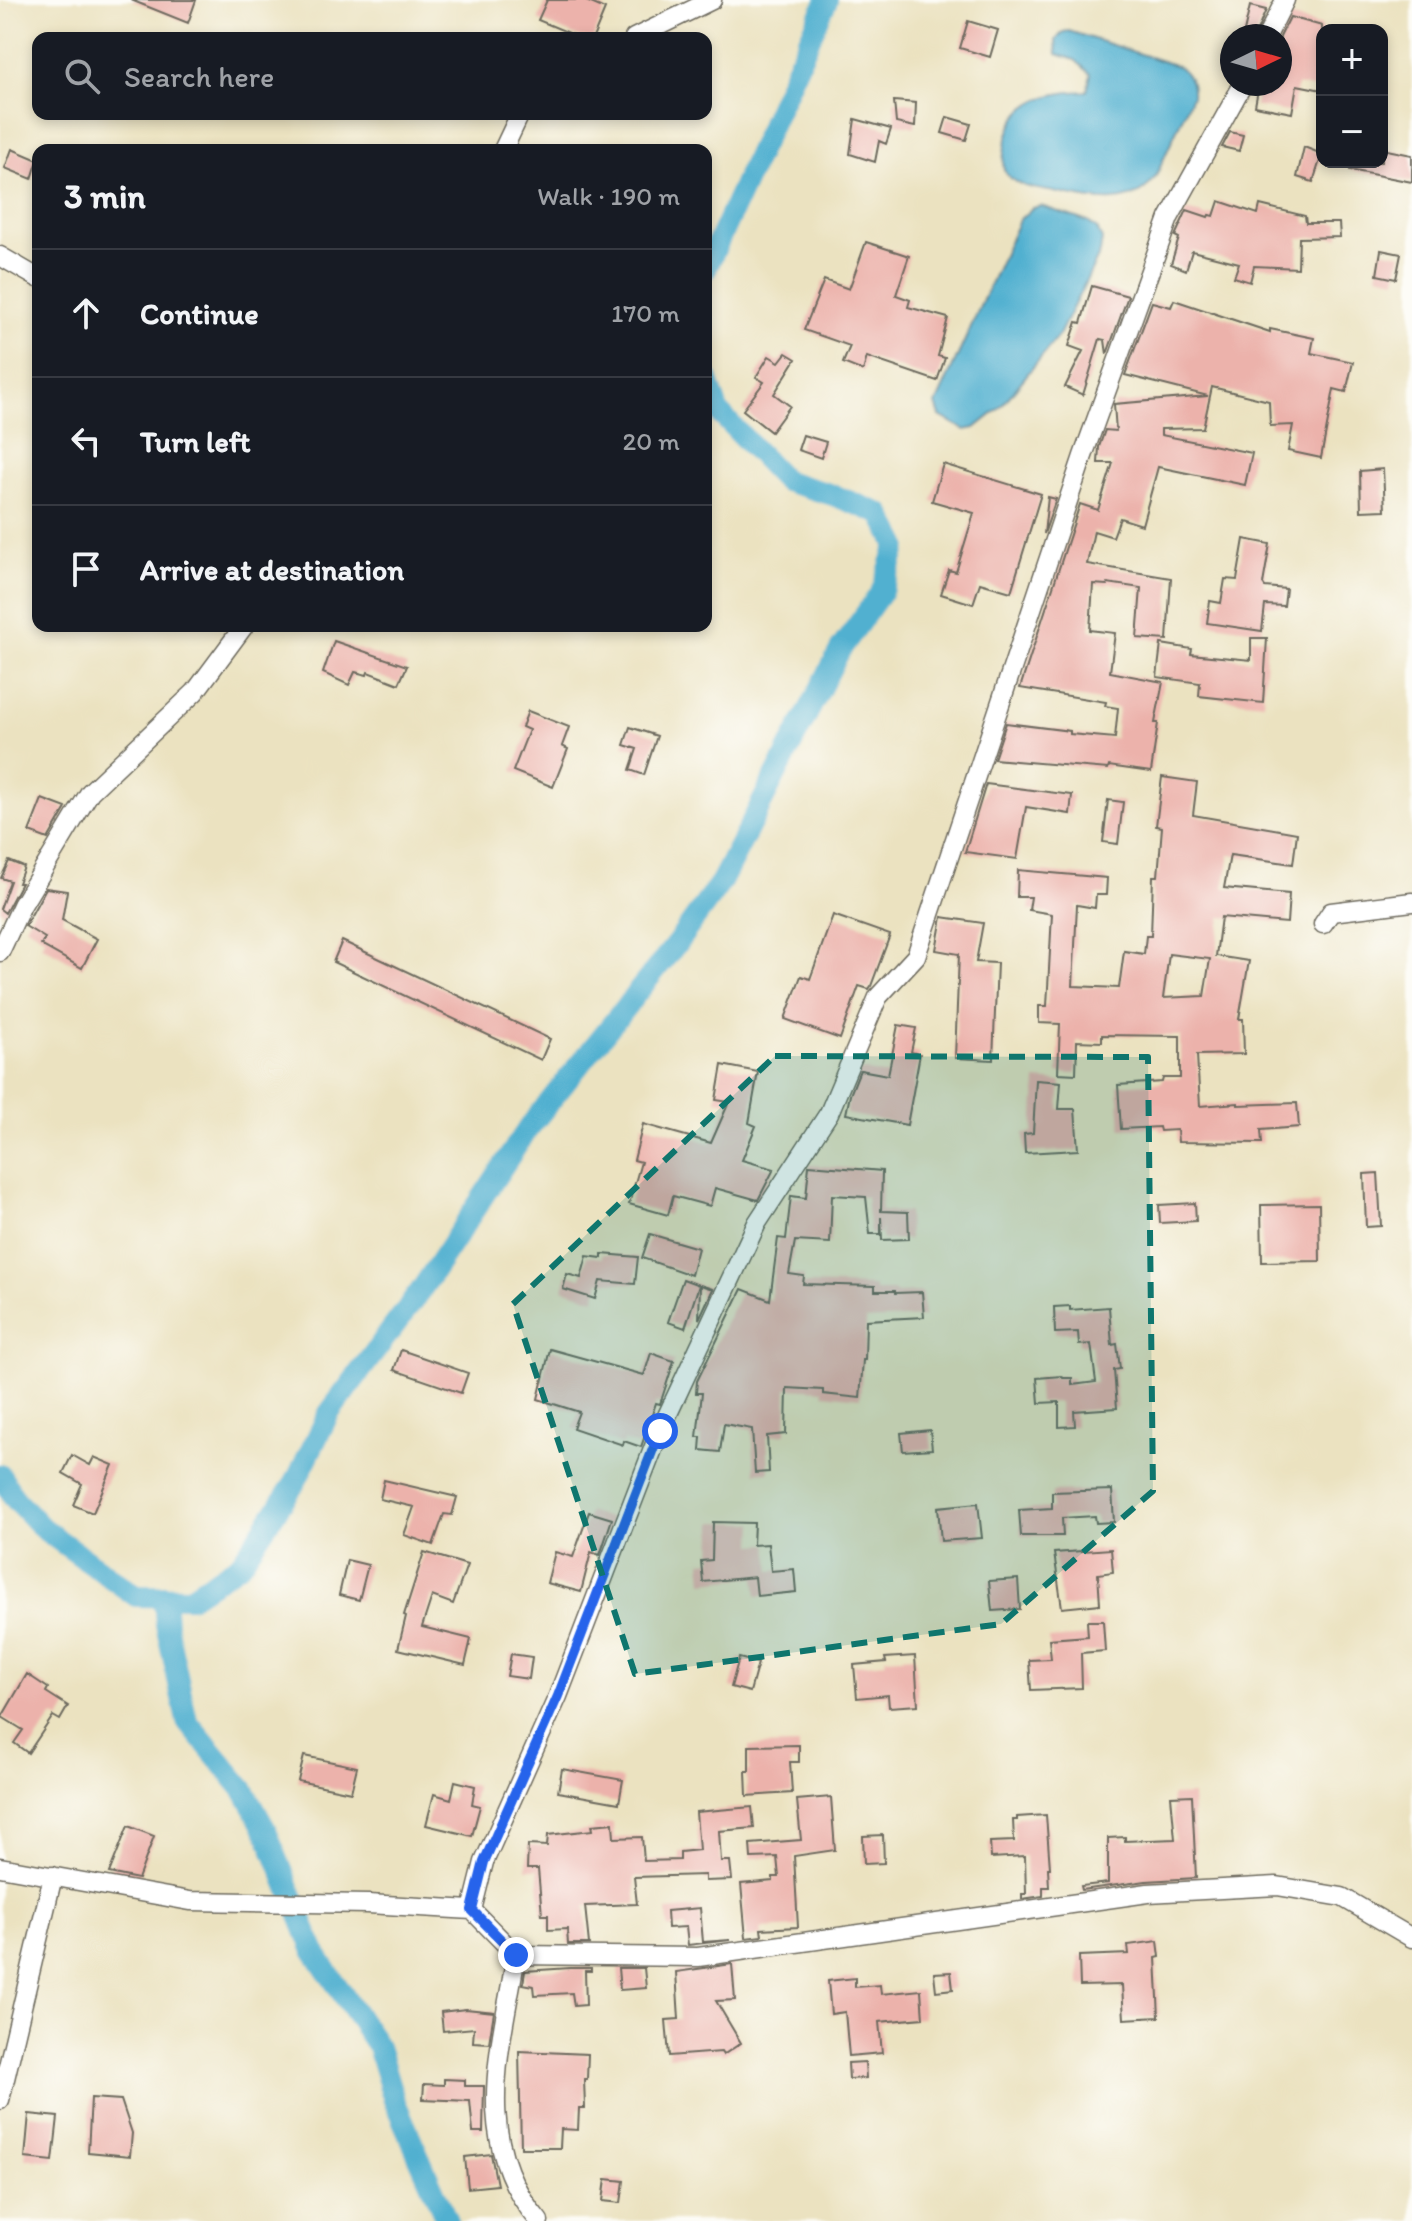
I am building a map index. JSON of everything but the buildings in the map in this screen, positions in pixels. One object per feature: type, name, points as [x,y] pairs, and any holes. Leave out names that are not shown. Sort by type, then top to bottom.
[{"type":"street","points":[[646,32],[712,0]]},
{"type":"street","points":[[1273,24],[1285,0]]},
{"type":"street","points":[[472,1910],[484,1862],[558,1696],[660,1431],[750,1236],[829,1113],[878,997],[916,956],[1077,471],[1169,218],[1236,96]]},
{"type":"street","points":[[506,144],[517,120]]},
{"type":"street","points":[[0,256],[32,275]]},
{"type":"street","points":[[0,952],[22,905],[90,792],[195,692],[240,632]]},
{"type":"street","points":[[1323,924],[1331,912],[1412,902]]},
{"type":"street","points":[[0,1867],[190,1901],[368,1904],[472,1910],[516,1955],[698,1957],[1148,1893],[1277,1886],[1342,1897],[1412,1938]]},
{"type":"street","points":[[0,2100],[53,1876]]},
{"type":"street","points":[[516,1955],[494,2095],[499,2148],[522,2201],[539,2221]]},
{"type":"highlighted area","points":[[775,1056],[1148,1057],[1153,1491],[1001,1624],[635,1674],[513,1304]]},
{"type":"water","points":[[1069,31],[1177,66],[1189,79],[1192,96],[1156,176],[1136,195],[1110,200],[1081,198],[1024,186],[1005,171],[1003,160],[1007,136],[1021,112],[1043,98],[1087,91],[1091,74],[1075,60],[1057,54],[1056,40],[1063,32]]},
{"type":"water","points":[[1041,206],[1088,222],[1097,229],[1102,239],[1100,253],[1059,335],[1000,408],[975,428],[965,430],[940,416],[936,404],[1019,220],[1032,208]]},
{"type":"waterway","points":[[712,256],[827,0]]},
{"type":"waterway","points":[[0,1475],[15,1499],[42,1528],[136,1596],[190,1597],[240,1564],[295,1483],[329,1413],[421,1290],[527,1130],[677,943],[721,882],[840,650],[882,591],[897,545],[881,514],[785,481],[718,411],[712,393]]},
{"type":"waterway","points":[[164,1596],[166,1624],[187,1721],[244,1790],[266,1830],[314,1951],[378,2047],[394,2100],[447,2221]]},
{"type":"route","points":[[516,1955],[472,1910],[484,1862],[558,1696],[660,1431]]}]
